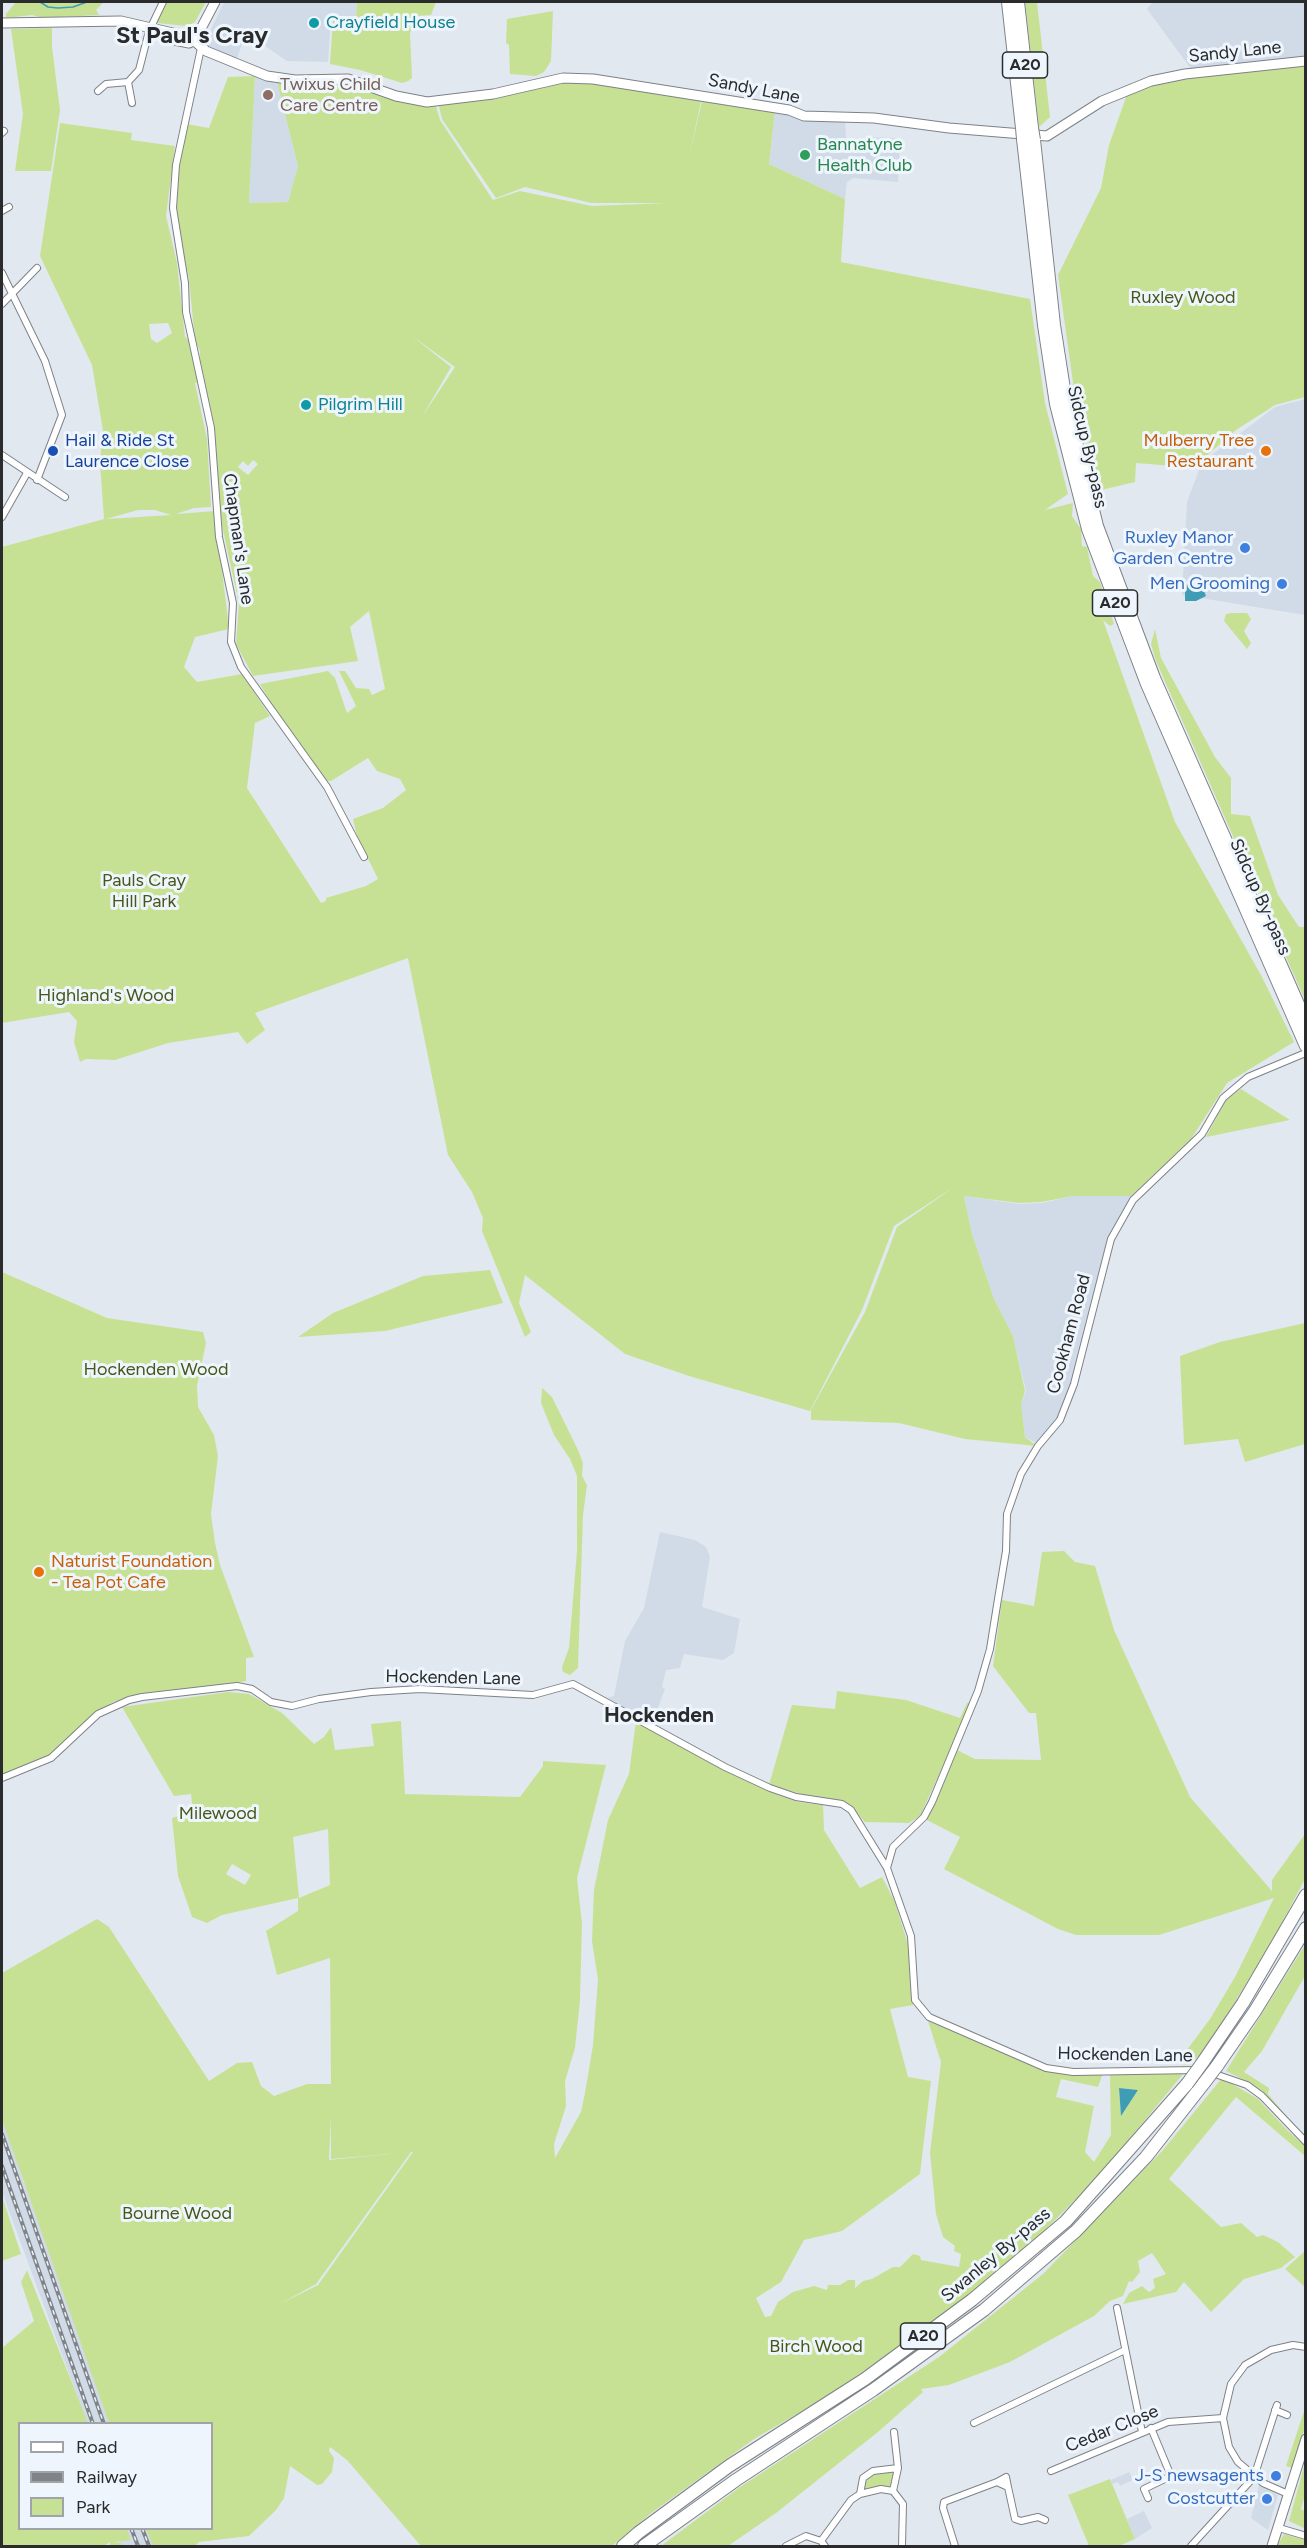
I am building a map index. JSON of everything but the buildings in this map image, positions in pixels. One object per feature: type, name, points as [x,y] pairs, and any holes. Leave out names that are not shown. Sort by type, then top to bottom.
[{"type":"highway","name":"Sidcup By-pass","points":[[1008,2],[1066,402],[1097,525],[1154,678],[1305,1022]]},
{"type":"highway","name":"Sidcup By-pass","points":[[1018,2],[1044,325],[1056,404],[1088,529],[1147,684],[1304,1047]]},
{"type":"highway","name":"Swanley By-pass","points":[[623,2547],[638,2533],[729,2466],[865,2379],[972,2300],[1066,2220],[1187,2084],[1285,1934],[1305,1895]]},
{"type":"highway","name":"Swanley By-pass","points":[[644,2547],[736,2480],[873,2390],[984,2310],[1076,2231],[1146,2157],[1217,2066],[1255,2011],[1305,1928]]},
{"type":"street","points":[[98,91],[106,84],[128,82],[139,70],[163,2]]},
{"type":"street","points":[[198,44],[215,2]]},
{"type":"street","name":"Sandy Lane","points":[[2,23],[111,20],[154,29],[174,40],[198,44],[267,76],[295,80],[348,79],[396,96],[427,102],[493,94],[563,78],[593,79],[789,110],[804,116],[874,118],[948,128],[1047,136],[1102,100],[1151,81],[1185,74],[1305,61]]},
{"type":"street","name":"Chapman's Lane","points":[[198,44],[176,165],[173,208],[185,283],[186,312],[210,428],[219,537],[233,603],[231,642],[241,667],[327,787],[364,857]]},
{"type":"street","points":[[128,82],[132,103]]},
{"type":"street","points":[[2,211],[9,207]]},
{"type":"street","points":[[2,304],[37,268]]},
{"type":"street","points":[[2,273],[45,361],[62,415],[37,480]]},
{"type":"street","points":[[2,455],[65,497]]},
{"type":"street","points":[[2,517],[27,473]]},
{"type":"street","name":"Cookham Road","points":[[887,1868],[893,1847],[924,1816],[932,1802],[978,1691],[990,1649],[999,1599],[1006,1551],[1007,1514],[1021,1474],[1038,1446],[1060,1420],[1074,1384],[1111,1239],[1133,1200],[1202,1134],[1223,1098],[1248,1077],[1304,1047]]},
{"type":"street","name":"Hockenden Lane","points":[[2,1778],[51,1758],[98,1714],[129,1700],[237,1686],[252,1689],[271,1702],[292,1706],[319,1699],[371,1692],[420,1689],[533,1695],[573,1684],[725,1767],[770,1788],[796,1797],[842,1804],[861,1822],[887,1868],[911,1936],[915,2000],[929,2017],[1046,2068],[1073,2072],[1180,2069],[1231,2077],[1262,2096],[1305,2142]]},
{"type":"street","points":[[877,1850],[893,1847]]},
{"type":"street","points":[[1117,2308],[1142,2432]]},
{"type":"street","points":[[1288,2494],[1254,2477],[1233,2456],[1225,2436],[1222,2418],[1231,2384],[1245,2365],[1271,2350],[1293,2345],[1305,2347]]},
{"type":"street","points":[[974,2423],[1125,2350]]},
{"type":"street","points":[[1191,2547],[1254,2477],[1276,2408],[1287,2415]]},
{"type":"street","name":"Cedar Close","points":[[1051,2471],[1151,2428],[1178,2420],[1222,2418]]},
{"type":"street","points":[[1148,2498],[1144,2489],[1172,2476],[1151,2428]]},
{"type":"street","points":[[894,2432],[898,2468],[893,2491],[904,2510],[902,2547]]},
{"type":"street","points":[[1272,2547],[1305,2439]]},
{"type":"street","points":[[860,2494],[863,2478],[873,2471],[898,2468]]},
{"type":"street","points":[[955,2547],[943,2508],[944,2502],[997,2482],[1007,2474],[1015,2519],[1045,2520]]},
{"type":"street","points":[[997,2482],[1008,2487]]},
{"type":"street","points":[[786,2547],[806,2536],[823,2544],[851,2500],[860,2494],[881,2489],[893,2491]]},
{"type":"street","points":[[1279,2528],[1305,2536]]},
{"type":"shaded area","points":[[224,2],[357,2],[356,19],[331,17],[328,62],[287,61],[246,33],[237,58],[211,50],[204,44]]},
{"type":"shaded area","points":[[1153,2],[1305,2],[1305,60],[1191,69],[1147,9]]},
{"type":"shaded area","points":[[255,76],[277,82],[298,166],[288,202],[249,203]]},
{"type":"shaded area","points":[[775,111],[814,122],[845,122],[846,141],[868,142],[868,137],[900,138],[898,182],[853,178],[847,182],[845,199],[769,164]]},
{"type":"shaded area","name":"Ruxley Manor Garden Centre","points":[[1305,399],[1305,615],[1182,595],[1187,502],[1202,462],[1275,407]]},
{"type":"shaded area","points":[[964,1196],[1019,1204],[1042,1203],[1073,1196],[1137,1196],[1110,1239],[1074,1384],[1060,1420],[1038,1444],[1025,1437],[1021,1404],[1026,1391],[1013,1336],[994,1299],[972,1234]]},
{"type":"shaded area","points":[[660,1532],[695,1540],[706,1547],[710,1557],[702,1607],[740,1619],[734,1653],[723,1660],[684,1654],[680,1668],[666,1670],[662,1687],[665,1689],[652,1723],[608,1698],[614,1696],[625,1641],[644,1608]]},
{"type":"shaded area","points":[[2,2106],[22,2178],[54,2258],[112,2422],[85,2422],[2,2192]]},
{"type":"shaded area","points":[[1129,2472],[1133,2480],[1120,2486],[1118,2482],[1112,2484],[1111,2480]]},
{"type":"shaded area","points":[[1259,2485],[1278,2495],[1268,2530],[1251,2518]]},
{"type":"shaded area","points":[[1144,2511],[1152,2528],[1135,2539],[1127,2519]]},
{"type":"shaded area","points":[[115,2530],[154,2530],[160,2546],[120,2546]]},
{"type":"green space","points":[[16,2],[104,2],[96,10],[99,15],[43,18],[32,15],[6,18],[6,14]]},
{"type":"green space","points":[[165,2],[206,2],[195,22],[187,26],[157,23]]},
{"type":"green space","points":[[357,2],[436,2],[431,15],[416,16],[410,33],[412,78],[408,81],[402,83],[360,70],[330,64],[333,19],[356,19]]},
{"type":"green space","points":[[1025,2],[1037,2],[1050,117],[1039,127]]},
{"type":"green space","points":[[553,11],[551,61],[544,72],[536,76],[510,74],[509,45],[506,43],[507,19]]},
{"type":"green space","points":[[52,28],[52,47],[60,110],[51,171],[15,171],[23,114],[11,29]]},
{"type":"green space","name":"Ruxley Wood","points":[[1305,62],[1305,397],[1275,405],[1236,430],[1202,460],[1199,468],[1136,463],[1135,482],[1097,491],[1076,404],[1058,275],[1101,188],[1109,145],[1129,89],[1151,83]]},
{"type":"green space","points":[[255,76],[249,203],[288,202],[298,166],[277,82],[339,78],[435,103],[440,120],[493,200],[520,191],[592,206],[668,203],[591,203],[525,187],[496,198],[442,119],[438,102],[563,78],[702,97],[689,157],[703,97],[775,111],[769,164],[845,199],[841,262],[1030,299],[1045,403],[1068,494],[1045,510],[1073,503],[1072,516],[1081,529],[1082,546],[1087,547],[1093,576],[1100,582],[1114,624],[1110,626],[1103,620],[1175,822],[1262,977],[1294,1042],[1227,1083],[1191,1139],[1131,1196],[1073,1196],[1041,1202],[1019,1203],[964,1196],[972,1234],[994,1299],[1013,1336],[1025,1391],[1021,1404],[1025,1437],[1037,1446],[965,1439],[899,1423],[811,1420],[811,1410],[865,1312],[897,1227],[954,1187],[894,1226],[862,1310],[810,1411],[689,1376],[625,1354],[525,1275],[519,1303],[531,1332],[525,1337],[482,1231],[483,1218],[472,1192],[448,1155],[408,958],[255,1013],[265,1030],[247,1044],[238,1032],[168,1043],[115,1060],[86,1059],[80,1062],[74,1042],[77,1021],[69,1012],[2,1023],[2,547],[104,519],[100,463],[103,431],[92,365],[40,256],[60,123],[132,133],[131,140],[175,146],[166,216],[177,263],[185,337],[189,340],[207,439],[211,507],[194,508],[176,514],[215,511],[229,629],[195,637],[184,667],[197,682],[242,674],[270,716],[255,723],[247,788],[321,903],[326,901],[326,898],[366,886],[378,879],[357,836],[353,819],[383,808],[406,790],[400,779],[377,771],[368,758],[331,781],[325,781],[280,719],[260,684],[328,671],[335,678],[347,713],[356,706],[339,671],[345,671],[356,688],[369,689],[372,695],[385,689],[369,611],[350,627],[358,661],[253,676],[236,644],[239,604],[222,525],[213,419],[200,362],[200,351],[195,341],[189,279],[173,208],[186,124],[209,128],[228,77]],"holes":[[[168,323],[172,333],[157,343],[151,339],[149,324]],[[412,336],[455,367],[422,417],[451,367]],[[253,460],[258,464],[248,475],[238,467],[243,461],[248,466]],[[138,510],[155,510],[171,515],[106,519]]]},
{"type":"green space","points":[[1247,613],[1251,619],[1244,631],[1251,643],[1247,649],[1224,621],[1226,614]]},
{"type":"green space","points":[[1155,629],[1161,658],[1215,757],[1231,778],[1231,814],[1250,816],[1278,895],[1299,927],[1305,927],[1305,1000],[1156,661],[1151,644]]},
{"type":"green space","points":[[1241,1089],[1290,1120],[1206,1137],[1226,1100]]},
{"type":"green space","points":[[490,1270],[503,1303],[385,1331],[298,1337],[333,1313],[423,1276]]},
{"type":"green space","name":"Hockenden Wood","points":[[2,1272],[107,1318],[203,1332],[206,1343],[197,1386],[198,1407],[214,1435],[218,1456],[211,1514],[215,1543],[220,1565],[254,1657],[246,1658],[246,1681],[184,1693],[128,1697],[113,1702],[97,1713],[50,1757],[2,1776]]},
{"type":"green space","points":[[1305,1323],[1305,1444],[1245,1462],[1238,1439],[1184,1445],[1180,1356],[1220,1342]]},
{"type":"green space","points":[[542,1388],[552,1397],[578,1450],[583,1463],[582,1476],[587,1485],[583,1515],[578,1668],[570,1675],[563,1672],[562,1667],[569,1648],[577,1551],[577,1476],[570,1459],[554,1435],[541,1403]]},
{"type":"green space","points":[[1064,1551],[1075,1562],[1095,1566],[1114,1630],[1190,1797],[1272,1891],[1272,1880],[1305,1834],[1305,1879],[1270,1945],[1233,2005],[1204,2050],[1190,2065],[1179,2064],[1178,2056],[1186,2051],[1210,2019],[1235,1977],[1274,1898],[1159,1935],[1076,1935],[1058,1929],[944,1869],[960,1837],[923,1818],[955,1749],[975,1759],[1041,1760],[1036,1713],[1029,1713],[993,1666],[1002,1600],[1034,1606],[1042,1552]]},
{"type":"green space","points":[[837,1691],[906,1700],[960,1718],[967,1703],[973,1701],[920,1816],[909,1823],[865,1822],[852,1808],[769,1785],[792,1705],[835,1709]]},
{"type":"green space","points":[[228,1692],[249,1694],[282,1713],[314,1744],[324,1737],[331,1727],[335,1750],[374,1746],[371,1724],[401,1721],[405,1794],[520,1797],[543,1766],[543,1761],[606,1765],[577,1878],[582,1924],[580,2000],[575,2048],[565,2081],[566,2106],[554,2144],[555,2158],[581,2112],[585,2093],[593,2045],[598,1980],[592,1941],[594,1890],[608,1820],[629,1774],[636,1721],[773,1793],[798,1802],[823,1805],[824,1830],[860,1888],[882,1877],[894,1900],[909,1947],[913,2005],[890,2009],[908,2077],[931,2081],[920,2174],[842,2231],[804,2240],[781,2282],[756,2298],[765,2317],[771,2316],[778,2302],[793,2292],[814,2286],[827,2290],[828,2285],[840,2285],[848,2280],[855,2280],[855,2288],[863,2281],[872,2279],[893,2267],[900,2267],[913,2254],[920,2256],[921,2260],[959,2267],[961,2254],[954,2251],[955,2246],[943,2237],[936,2214],[930,2153],[941,2062],[928,2021],[1045,2071],[1103,2073],[1098,2087],[1061,2079],[1056,2097],[1094,2106],[1085,2152],[1094,2162],[1111,2135],[1110,2074],[1183,2074],[1100,2175],[1024,2251],[947,2314],[826,2397],[754,2439],[650,2514],[612,2546],[421,2546],[347,2460],[330,2447],[329,2451],[334,2458],[332,2472],[322,2484],[317,2485],[290,2466],[284,2498],[276,2510],[249,2536],[199,2542],[195,2546],[153,2546],[146,2530],[213,2530],[213,2422],[109,2422],[2,2120],[2,1973],[97,1919],[109,1927],[209,2081],[237,2063],[252,2062],[261,2086],[274,2096],[307,2084],[331,2084],[330,1958],[277,1975],[266,1931],[298,1911],[298,1898],[222,1915],[207,1923],[192,1917],[178,1876],[172,1818],[193,1811],[191,1794],[174,1796],[122,1707]],"holes":[[[328,1829],[330,1885],[299,1898],[293,1837]],[[232,1864],[251,1875],[245,1885],[226,1874]],[[1119,2088],[1138,2090],[1121,2115]],[[331,2115],[331,2159],[397,2153],[329,2160]],[[413,2152],[318,2285],[280,2304],[316,2284]]]},
{"type":"green space","points":[[1305,1945],[1305,1976],[1262,2051],[1244,2072],[1269,2088],[1268,2094],[1288,2118],[1286,2120],[1248,2082],[1226,2071]]},
{"type":"green space","points":[[1222,2078],[1258,2099],[1305,2146],[1305,2156],[1236,2097],[1169,2179],[1221,2227],[1241,2223],[1257,2237],[1263,2235],[1278,2242],[1295,2257],[1281,2268],[1244,2279],[1211,2312],[1184,2282],[1176,2292],[1123,2304],[1129,2293],[1142,2286],[1149,2292],[1155,2288],[1153,2279],[1166,2274],[1152,2253],[1138,2261],[1140,2272],[1132,2282],[1129,2281],[1123,2296],[1110,2301],[1094,2316],[1010,2362],[949,2385],[921,2389],[923,2392],[878,2432],[776,2513],[728,2546],[661,2546],[740,2487],[939,2357],[1043,2274],[1163,2150]]},
{"type":"green space","points":[[2,2196],[21,2254],[2,2261]]},
{"type":"green space","points":[[1305,2251],[1305,2287],[1285,2269]]},
{"type":"green space","points":[[27,2270],[88,2422],[18,2422],[18,2530],[127,2530],[131,2540],[115,2542],[121,2543],[122,2546],[110,2546],[110,2542],[104,2546],[2,2546],[2,2348],[34,2321],[21,2282]]},
{"type":"green space","points":[[1305,2408],[1305,2427],[1292,2468],[1286,2466]]},
{"type":"green space","points":[[1305,2463],[1305,2495],[1301,2509],[1305,2511],[1304,2528],[1289,2521]]},
{"type":"green space","points":[[898,2469],[893,2491],[860,2494],[864,2478],[873,2471]]},
{"type":"green space","points":[[1110,2479],[1135,2539],[1119,2546],[1089,2546],[1068,2495]]},
{"type":"green space","points":[[1284,2534],[1305,2540],[1305,2546],[1277,2546]]},
{"type":"water","points":[[1191,582],[1202,586],[1206,596],[1196,601],[1185,601],[1185,585]]},
{"type":"water","points":[[1119,2088],[1138,2090],[1121,2116]]},
{"type":"waterway","points":[[40,2],[48,7],[58,8],[73,7],[87,2]]},
{"type":"railway","points":[[2,2134],[103,2422]]},
{"type":"railway","points":[[2,2166],[92,2422]]},
{"type":"railway","points":[[132,2530],[138,2546]]},
{"type":"railway","points":[[143,2530],[149,2546]]},
{"type":"place","name":"Crayfield House","points":[[314,23]]},
{"type":"place","name":"Twixus Child Care Centre","points":[[268,95]]},
{"type":"place","name":"Bannatyne Health Club","points":[[805,155]]},
{"type":"place","name":"Pilgrim Hill","points":[[306,405]]},
{"type":"place","name":"Hail & Ride St Laurence Close","points":[[53,451]]},
{"type":"place","name":"Mulberry Tree Restaurant","points":[[1266,451]]},
{"type":"place","name":"Ruxley Manor Garden Centre","points":[[1245,548]]},
{"type":"place","name":"Men Grooming","points":[[1282,584]]},
{"type":"place","name":"Naturist Foundation - Tea Pot Cafe","points":[[39,1572]]},
{"type":"place","name":"J-S newsagents","points":[[1276,2476]]},
{"type":"place","name":"Costcutter","points":[[1267,2499]]},
{"type":"district","name":"St Paul's Cray","points":[[192,36]]},
{"type":"district","name":"Hockenden","points":[[659,1716]]},
{"type":"park label","name":"Pauls Cray Hill Park","points":[[144,891]]},
{"type":"park label","name":"Highland's Wood","points":[[106,996]]},
{"type":"park label","name":"Milewood","points":[[218,1814]]},
{"type":"park label","name":"Bourne Wood","points":[[177,2214]]},
{"type":"park label","name":"Birch Wood","points":[[816,2347]]}]
